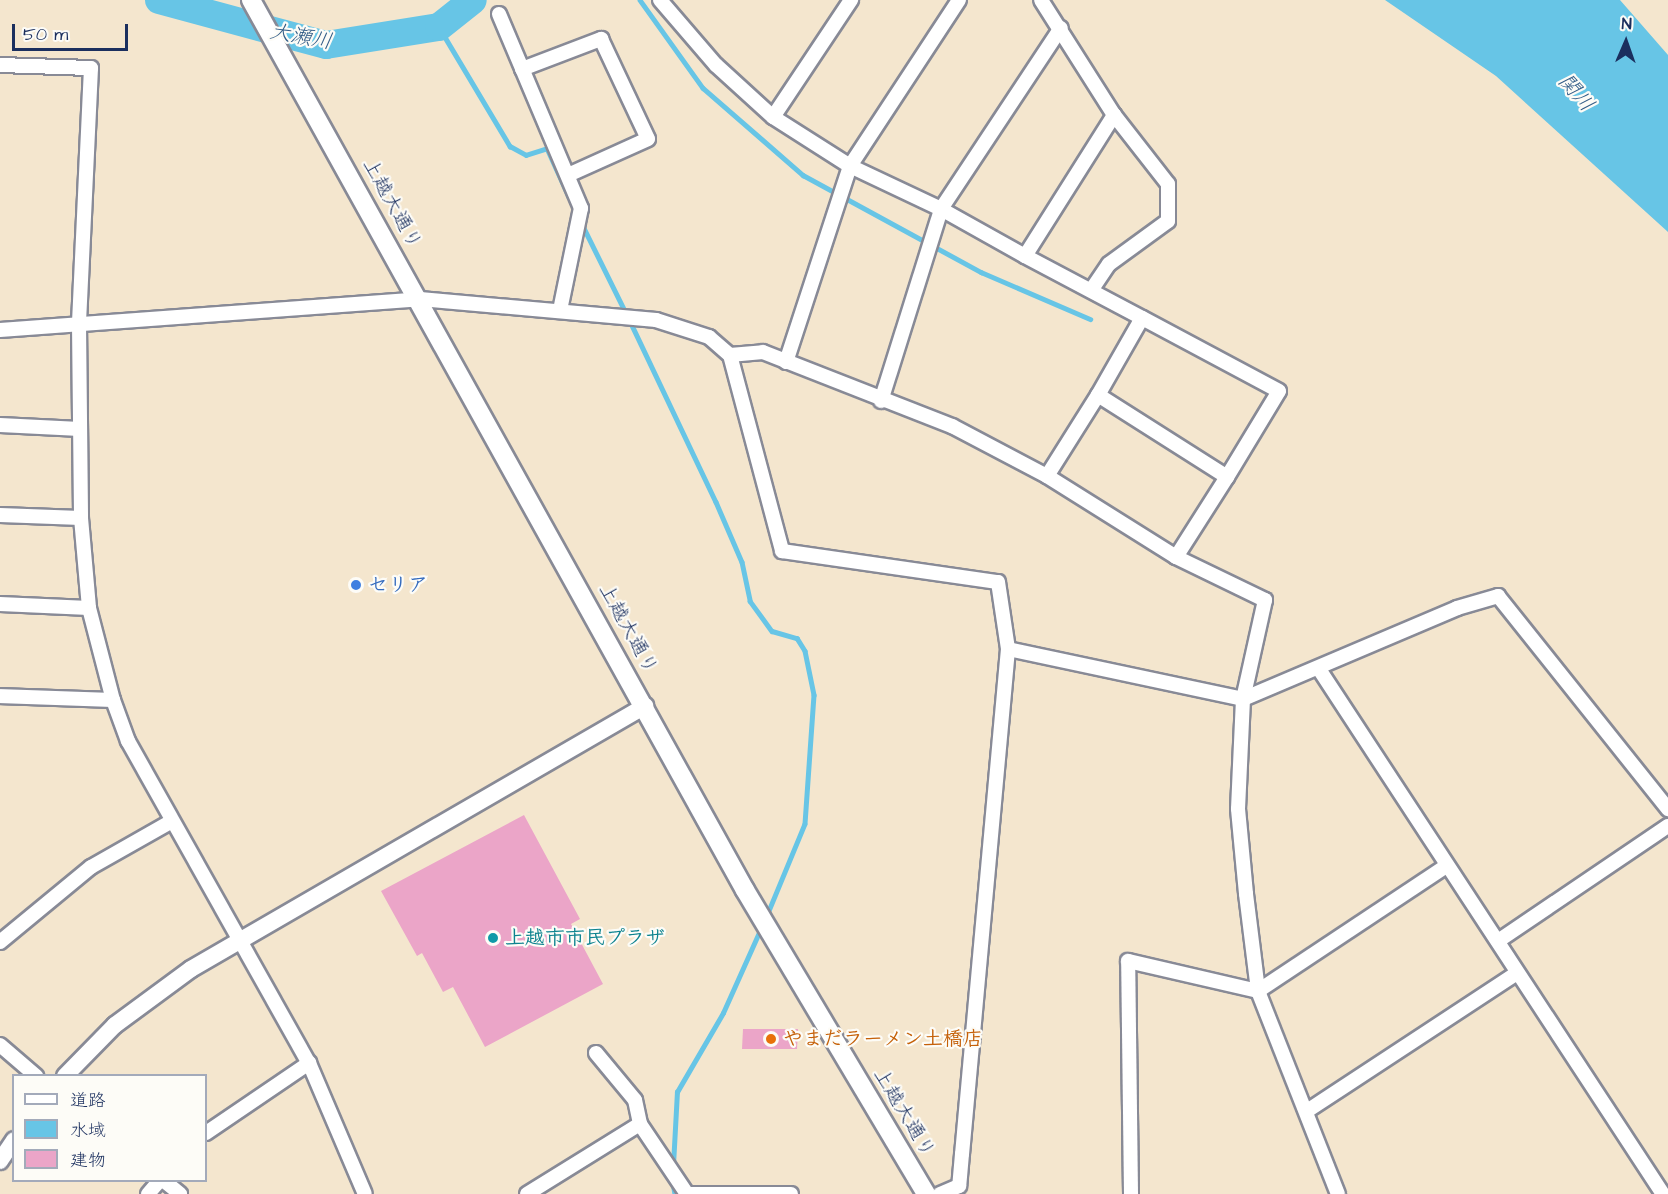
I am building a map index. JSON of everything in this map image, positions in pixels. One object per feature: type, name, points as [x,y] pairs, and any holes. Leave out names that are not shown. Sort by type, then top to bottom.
[{"type":"main road","name":"上越大通り","points":[[251,0],[420,299],[745,890],[926,1194]]},
{"type":"street","points":[[660,0],[716,65],[773,117],[850,166],[941,209],[1279,391],[1176,556]]},
{"type":"street","points":[[773,117],[851,0]]},
{"type":"street","points":[[786,362],[850,166],[959,0]]},
{"type":"street","points":[[1041,0],[1061,28],[1114,115],[1168,184],[1168,221],[1109,264],[1092,289]]},
{"type":"street","points":[[499,14],[581,208],[560,310]]},
{"type":"street","points":[[881,401],[941,209],[1061,28]]},
{"type":"street","points":[[522,69],[601,39],[648,139],[568,175]]},
{"type":"street","points":[[0,65],[91,68],[79,324],[81,518],[89,608],[113,700],[128,741],[243,941],[309,1063],[365,1194]]},
{"type":"street","points":[[1025,255],[1114,115]]},
{"type":"street","points":[[0,330],[420,299],[560,310],[671,324],[709,337],[730,355],[782,550],[998,582],[1008,649],[959,1186],[940,1194]]},
{"type":"street","points":[[1047,476],[1098,395],[1142,318]]},
{"type":"street","points":[[730,355],[750,349],[881,401],[952,426],[1047,476],[1176,556],[1265,600],[1244,699],[1238,809],[1258,991],[1338,1194]]},
{"type":"street","points":[[1098,395],[1227,477]]},
{"type":"street","points":[[0,425],[80,429]]},
{"type":"street","points":[[0,515],[81,518]]},
{"type":"street","points":[[1008,649],[1244,699],[1320,669],[1457,608],[1498,596],[1668,809]]},
{"type":"street","points":[[0,604],[89,608]]},
{"type":"street","points":[[1320,669],[1446,866],[1664,1194]]},
{"type":"street","points":[[0,696],[113,700]]},
{"type":"street","points":[[67,1074],[153,994],[645,706]]},
{"type":"street","points":[[3,934],[91,867],[172,821]]},
{"type":"street","points":[[1498,941],[1668,826]]},
{"type":"street","points":[[1131,1194],[1128,961],[1258,991],[1446,866]]},
{"type":"street","points":[[1307,1111],[1517,973]]},
{"type":"street","points":[[0,1045],[34,1074]]},
{"type":"street","points":[[596,1053],[635,1100],[640,1124],[687,1194],[791,1194]]},
{"type":"street","points":[[207,1132],[309,1063]]},
{"type":"street","points":[[527,1194],[640,1124]]},
{"type":"street","points":[[0,1161],[12,1143]]},
{"type":"street","points":[[148,1194],[159,1182]]},
{"type":"street","points":[[164,1182],[180,1194]]},
{"type":"water","name":"関川","points":[[1385,0],[1620,0],[1668,55],[1668,232],[1496,76]]},
{"type":"building","name":"上越市市民プラザ","points":[[524,815],[580,919],[571,924],[603,984],[485,1047],[453,987],[443,992],[422,953],[417,956],[381,891]]},
{"type":"building","points":[[743,1029],[798,1029],[797,1049],[742,1049]]},
{"type":"waterway","name":"大瀬川","points":[[159,0],[326,45],[439,27],[473,0]]},
{"type":"waterway","points":[[640,0],[703,88],[803,175],[981,272],[1090,319]]},
{"type":"waterway","points":[[439,27],[510,146],[526,155],[547,148],[569,197]]},
{"type":"waterway","points":[[582,224],[626,313]]},
{"type":"waterway","points":[[630,321],[742,562],[750,601],[772,631],[797,638],[805,651],[814,695],[805,824],[766,918]]},
{"type":"waterway","points":[[673,1165],[677,1092],[723,1013],[761,928]]},
{"type":"waterway","points":[[672,1177],[675,1194]]},
{"type":"place","name":"セリア","points":[[356,585]]},
{"type":"place","name":"上越市市民プラザ","points":[[493,938]]},
{"type":"place","name":"やまだラーメン土橋店","points":[[771,1039]]}]
